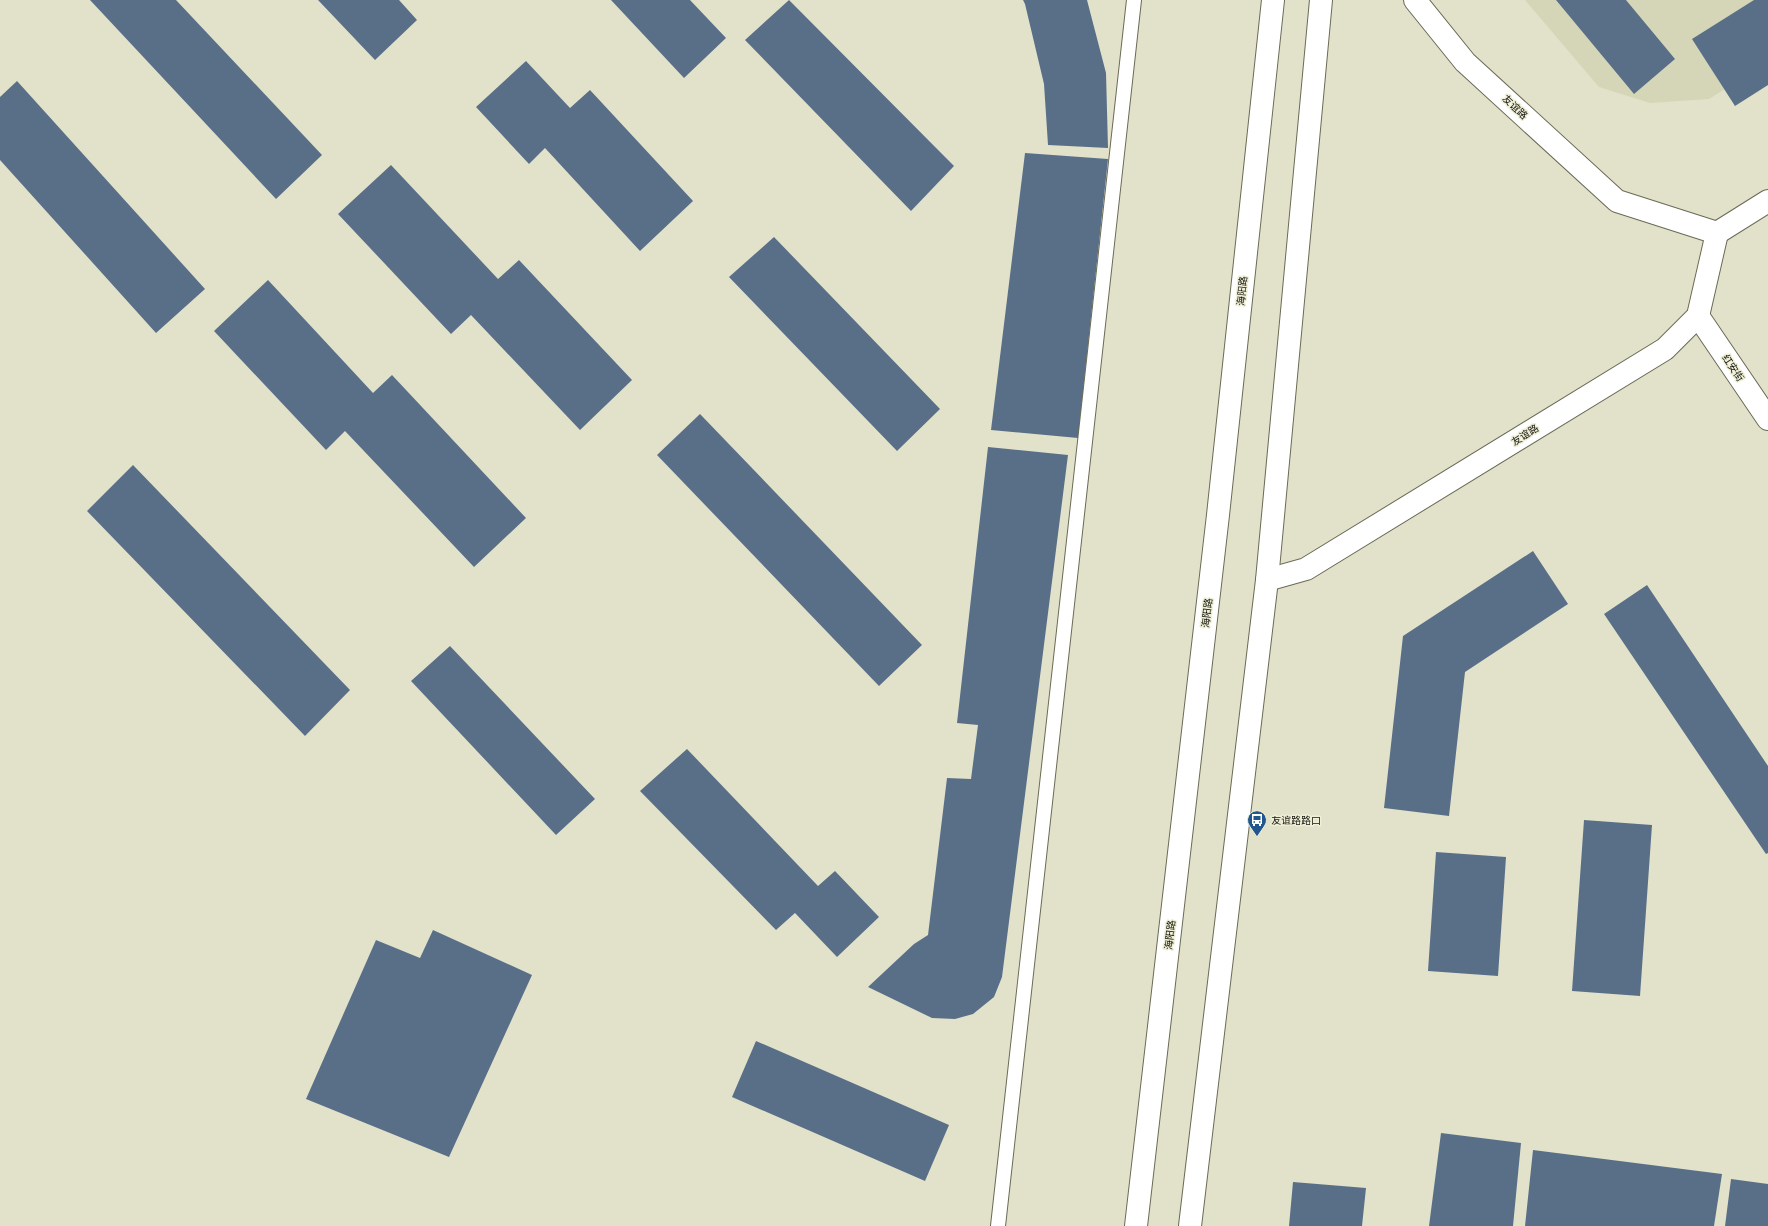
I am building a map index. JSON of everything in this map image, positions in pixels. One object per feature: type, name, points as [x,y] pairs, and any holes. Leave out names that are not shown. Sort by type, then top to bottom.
[{"type":"main road","name":"海阳路","points":[[1136,1226],[1219,507],[1273,0]]},
{"type":"main road","points":[[1190,1226],[1267,580],[1321,0]]},
{"type":"main road","name":"友谊路","points":[[1415,0],[1465,62],[1617,201],[1717,233]]},
{"type":"main road","points":[[1698,316],[1717,233],[1768,201]]},
{"type":"main road","name":"友谊路","points":[[1267,580],[1306,569],[1665,349],[1698,316]]},
{"type":"main road","name":"红安街","points":[[1698,316],[1768,419]]},
{"type":"lane","points":[[998,1226],[1134,0]]},
{"type":"shaded area","points":[[1525,0],[1768,0],[1768,62],[1709,99],[1650,103],[1599,87]]},
{"type":"building","points":[[90,0],[176,0],[322,155],[276,199]]},
{"type":"building","points":[[318,0],[399,0],[417,20],[375,60]]},
{"type":"building","points":[[611,0],[690,0],[726,38],[684,78]]},
{"type":"building","points":[[789,0],[954,166],[911,211],[745,40]]},
{"type":"building","points":[[1023,0],[1087,0],[1106,73],[1108,148],[1048,145],[1044,84]]},
{"type":"building","points":[[1556,0],[1626,0],[1675,59],[1634,94]]},
{"type":"building","points":[[1754,0],[1768,0],[1768,85],[1735,106],[1692,39]]},
{"type":"building","points":[[526,61],[570,108],[590,90],[693,201],[640,251],[545,148],[529,164],[476,107]]},
{"type":"building","points":[[17,81],[205,289],[156,333],[0,160],[0,97]]},
{"type":"building","points":[[1025,153],[1108,159],[1078,438],[991,430]]},
{"type":"building","points":[[391,165],[498,279],[519,260],[632,380],[580,430],[471,315],[451,334],[338,214]]},
{"type":"building","points":[[774,237],[940,409],[897,451],[729,277]]},
{"type":"building","points":[[268,280],[373,393],[392,375],[526,518],[474,567],[345,431],[326,450],[214,331]]},
{"type":"building","points":[[700,414],[922,645],[879,686],[657,455]]},
{"type":"building","points":[[988,447],[1068,455],[1002,977],[994,997],[973,1014],[955,1019],[932,1018],[868,987],[914,944],[928,935],[947,778],[971,779],[978,725],[957,723]]},
{"type":"building","points":[[133,465],[350,690],[305,736],[87,511]]},
{"type":"building","points":[[1533,551],[1568,604],[1465,672],[1449,816],[1384,808],[1403,636]]},
{"type":"building","points":[[1647,585],[1768,766],[1768,853],[1766,854],[1604,614]]},
{"type":"building","points":[[450,646],[595,799],[556,835],[411,681]]},
{"type":"building","points":[[687,749],[818,886],[835,871],[879,917],[837,957],[795,913],[776,930],[640,791]]},
{"type":"building","points":[[1584,820],[1652,825],[1640,996],[1572,991]]},
{"type":"building","points":[[1436,852],[1506,857],[1498,976],[1428,971]]},
{"type":"building","points":[[433,930],[532,975],[449,1157],[306,1099],[376,940],[420,958]]},
{"type":"building","points":[[756,1041],[949,1125],[925,1181],[732,1097]]},
{"type":"building","points":[[1441,1133],[1521,1143],[1513,1226],[1429,1226]]},
{"type":"building","points":[[1533,1150],[1722,1174],[1714,1226],[1525,1226]]},
{"type":"building","points":[[1731,1179],[1768,1184],[1768,1226],[1725,1226]]},
{"type":"building","points":[[1293,1182],[1366,1188],[1362,1226],[1289,1226]]},
{"type":"place","name":"友谊路路口","points":[[1257,837]]}]
